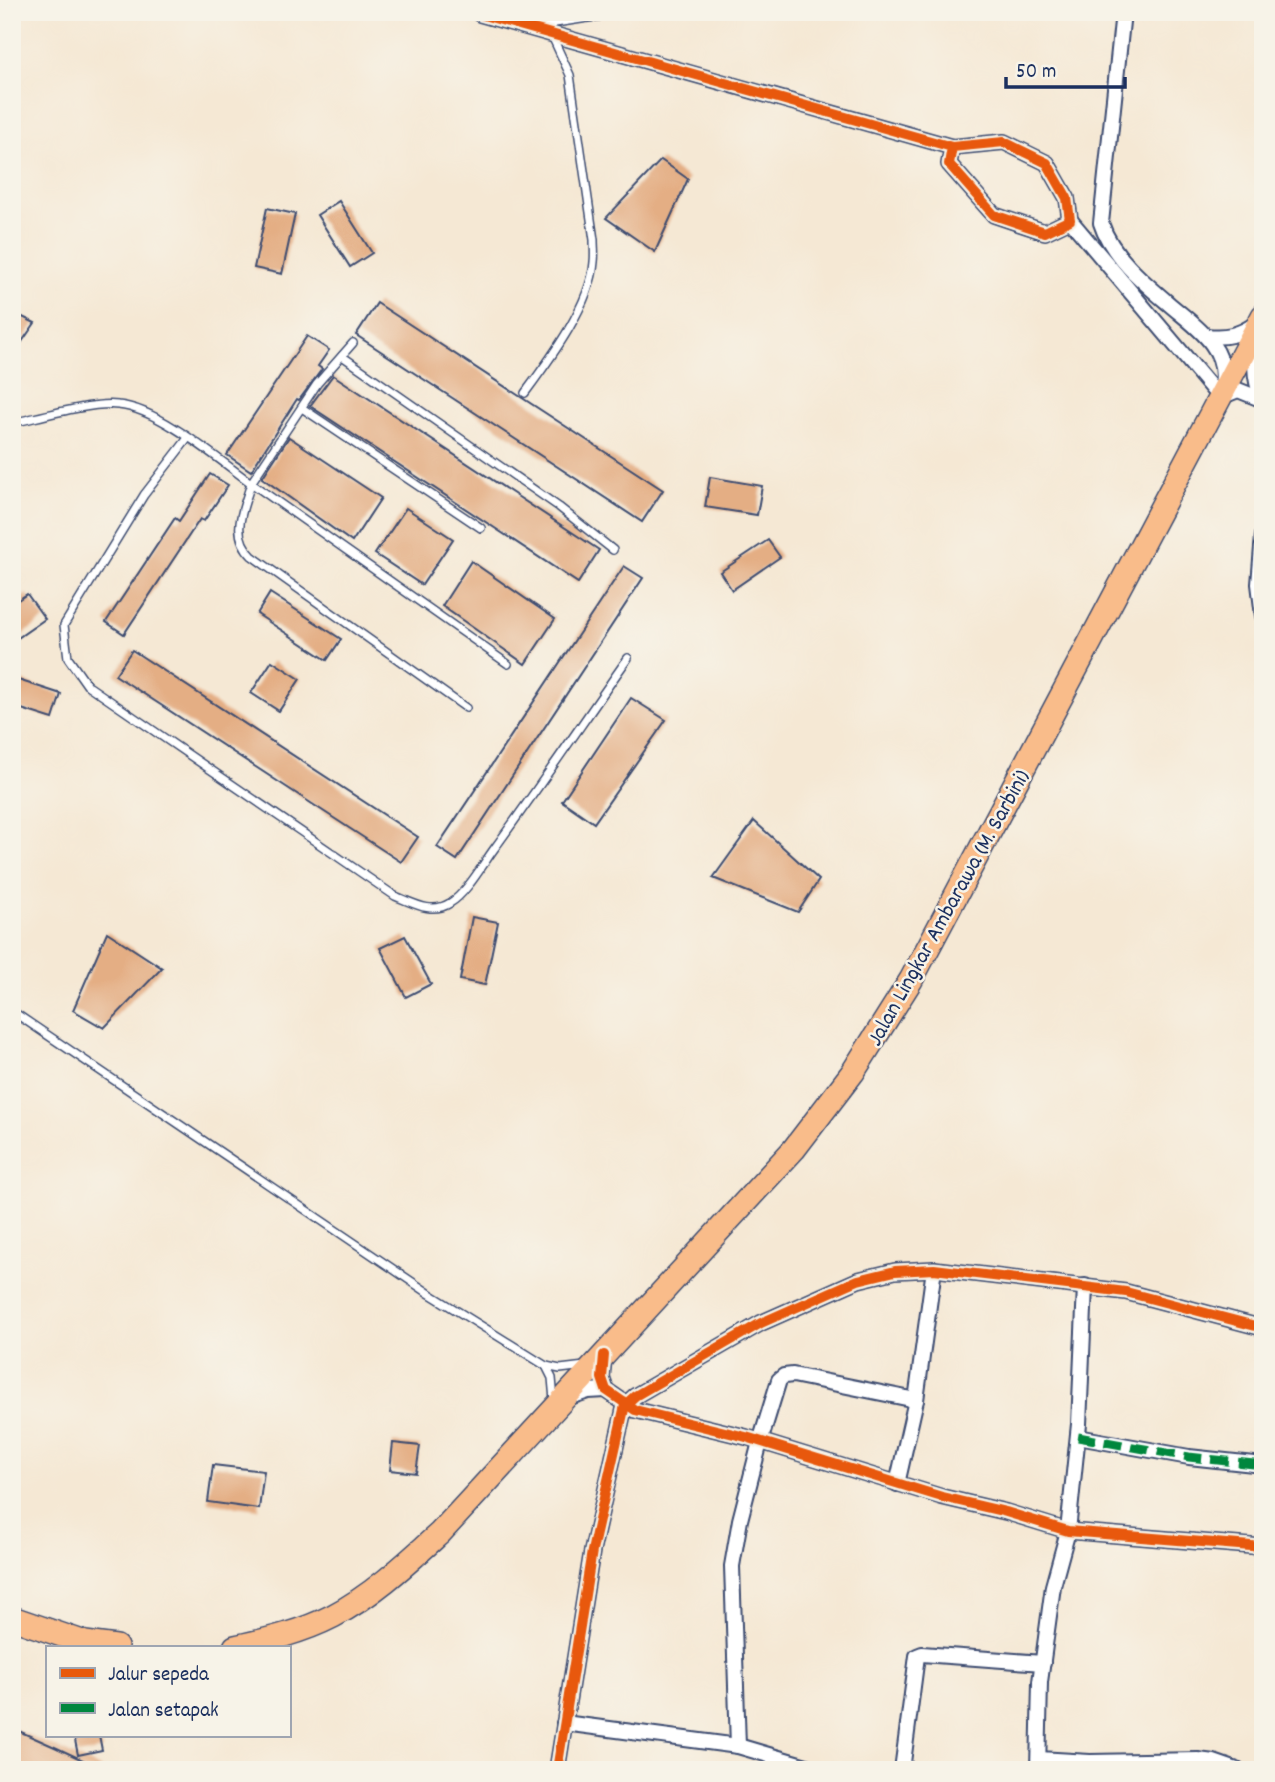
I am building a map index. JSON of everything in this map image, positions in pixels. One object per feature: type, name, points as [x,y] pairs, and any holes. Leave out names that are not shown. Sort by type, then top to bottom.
[{"type":"highway","name":"Jalan Lingkar Ambarawa (M. Sarbini)","points":[[240,1646],[275,1639],[333,1616],[390,1578],[440,1533],[794,1149],[860,1060],[911,980],[1262,322]]},
{"type":"highway","points":[[12,1618],[85,1643],[108,1646]]},
{"type":"street","points":[[537,12],[550,29]]},
{"type":"street","points":[[1123,12],[1101,223],[1110,243],[1122,259],[1165,301],[1207,336],[1222,362],[1224,376],[1220,398]]},
{"type":"street","points":[[480,14],[550,29],[952,147],[1004,142],[1046,163],[1068,198],[1070,220],[1220,398]]},
{"type":"street","points":[[952,147],[949,164],[994,215],[1045,232],[1070,220]]},
{"type":"street","points":[[1207,336],[1234,335],[1262,322]]},
{"type":"street","points":[[1262,322],[1254,379],[1263,400]]},
{"type":"street","points":[[1220,398],[1238,390],[1263,400]]},
{"type":"street","points":[[1263,535],[1259,584],[1263,616]]},
{"type":"street","points":[[897,1484],[916,1400],[934,1269]]},
{"type":"street","points":[[557,1770],[592,1551],[625,1405],[635,1396],[773,1317],[858,1280],[895,1271],[934,1269],[1126,1292],[1263,1328]]},
{"type":"street","points":[[1085,1286],[1078,1437],[1068,1531],[1053,1586],[1040,1682],[1038,1765],[1198,1760],[1237,1770]]},
{"type":"street","points":[[600,1359],[606,1390],[625,1405],[660,1418],[760,1442],[897,1484],[1068,1531],[1263,1547]]},
{"type":"street","points":[[738,1746],[732,1566],[740,1520],[779,1380],[793,1375],[916,1400]]},
{"type":"street","points":[[558,1406],[578,1393],[606,1390]]},
{"type":"street","points":[[1078,1437],[1189,1457],[1263,1465]]},
{"type":"street","points":[[902,1770],[917,1656],[1044,1663]]},
{"type":"street","points":[[564,1723],[738,1746],[798,1767],[820,1770]]},
{"type":"lane","points":[[526,393],[554,354],[572,320],[587,291],[594,263],[594,240],[570,75],[550,29],[627,12]]},
{"type":"lane","points":[[353,343],[317,384],[251,483],[240,519],[243,547],[466,708]]},
{"type":"lane","points":[[342,356],[558,507],[612,550]]},
{"type":"lane","points":[[12,424],[55,413],[117,404],[137,408],[188,438],[508,664]]},
{"type":"lane","points":[[302,408],[481,528]]},
{"type":"lane","points":[[188,438],[144,495],[64,625],[68,658],[88,685],[395,896],[424,908],[438,908],[452,903],[541,784],[628,658]]},
{"type":"lane","points":[[12,1011],[430,1294],[546,1366],[560,1370],[575,1369],[600,1359]]},
{"type":"lane","points":[[546,1366],[552,1378],[558,1406]]},
{"type":"building","points":[[661,160],[688,179],[655,252],[606,218]]},
{"type":"building","points":[[339,201],[372,253],[350,267],[317,215]]},
{"type":"building","points":[[267,208],[295,214],[282,274],[254,268]]},
{"type":"building","points":[[377,303],[663,490],[642,522],[356,335]]},
{"type":"building","points":[[12,312],[35,323],[12,356]]},
{"type":"building","points":[[307,336],[329,350],[318,366],[322,369],[299,400],[297,399],[251,471],[227,455]]},
{"type":"building","points":[[333,375],[599,550],[578,583],[310,406]]},
{"type":"building","points":[[289,437],[381,498],[352,542],[262,478]]},
{"type":"building","points":[[210,474],[228,485],[204,521],[200,519],[124,634],[106,622],[175,518],[179,521]]},
{"type":"building","points":[[710,477],[762,486],[757,515],[705,507]]},
{"type":"building","points":[[406,508],[453,539],[422,585],[375,554]]},
{"type":"building","points":[[768,540],[780,557],[732,590],[720,572]]},
{"type":"building","points":[[471,561],[555,619],[525,664],[442,606]]},
{"type":"building","points":[[624,566],[643,578],[457,860],[437,847]]},
{"type":"building","points":[[270,593],[341,639],[327,660],[257,614]]},
{"type":"building","points":[[27,594],[45,619],[12,642],[12,604]]},
{"type":"building","points":[[132,650],[418,837],[401,862],[115,675]]},
{"type":"building","points":[[272,661],[300,679],[279,711],[251,693]]},
{"type":"building","points":[[12,678],[61,694],[53,719],[12,706]]},
{"type":"building","points":[[631,698],[666,720],[594,823],[562,801]]},
{"type":"building","points":[[754,821],[819,880],[798,912],[713,878]]},
{"type":"building","points":[[472,917],[498,922],[485,985],[460,980]]},
{"type":"building","points":[[107,932],[162,968],[104,1028],[73,1010]]},
{"type":"building","points":[[405,936],[431,984],[406,997],[380,948]]},
{"type":"building","points":[[393,1443],[420,1446],[416,1473],[390,1470]]},
{"type":"building","points":[[213,1465],[264,1471],[259,1509],[208,1502]]},
{"type":"building","points":[[12,1728],[57,1748],[104,1770],[12,1770]]},
{"type":"building","points":[[74,1736],[99,1736],[102,1750],[78,1755]]},
{"type":"marked path","points":[[1078,1437],[1189,1457],[1263,1465]]},
{"type":"cycle path","points":[[480,14],[952,147],[1004,142],[1047,163],[1067,198],[1070,220],[1045,232],[994,215],[949,164],[952,147]]},
{"type":"cycle path","points":[[557,1770],[592,1551],[625,1405],[635,1396],[761,1323],[858,1280],[895,1271],[934,1269],[1126,1292],[1263,1328]]},
{"type":"cycle path","points":[[604,1355],[602,1378],[606,1390],[635,1410],[746,1437],[942,1497],[1006,1512],[1068,1531],[1263,1547]]}]
